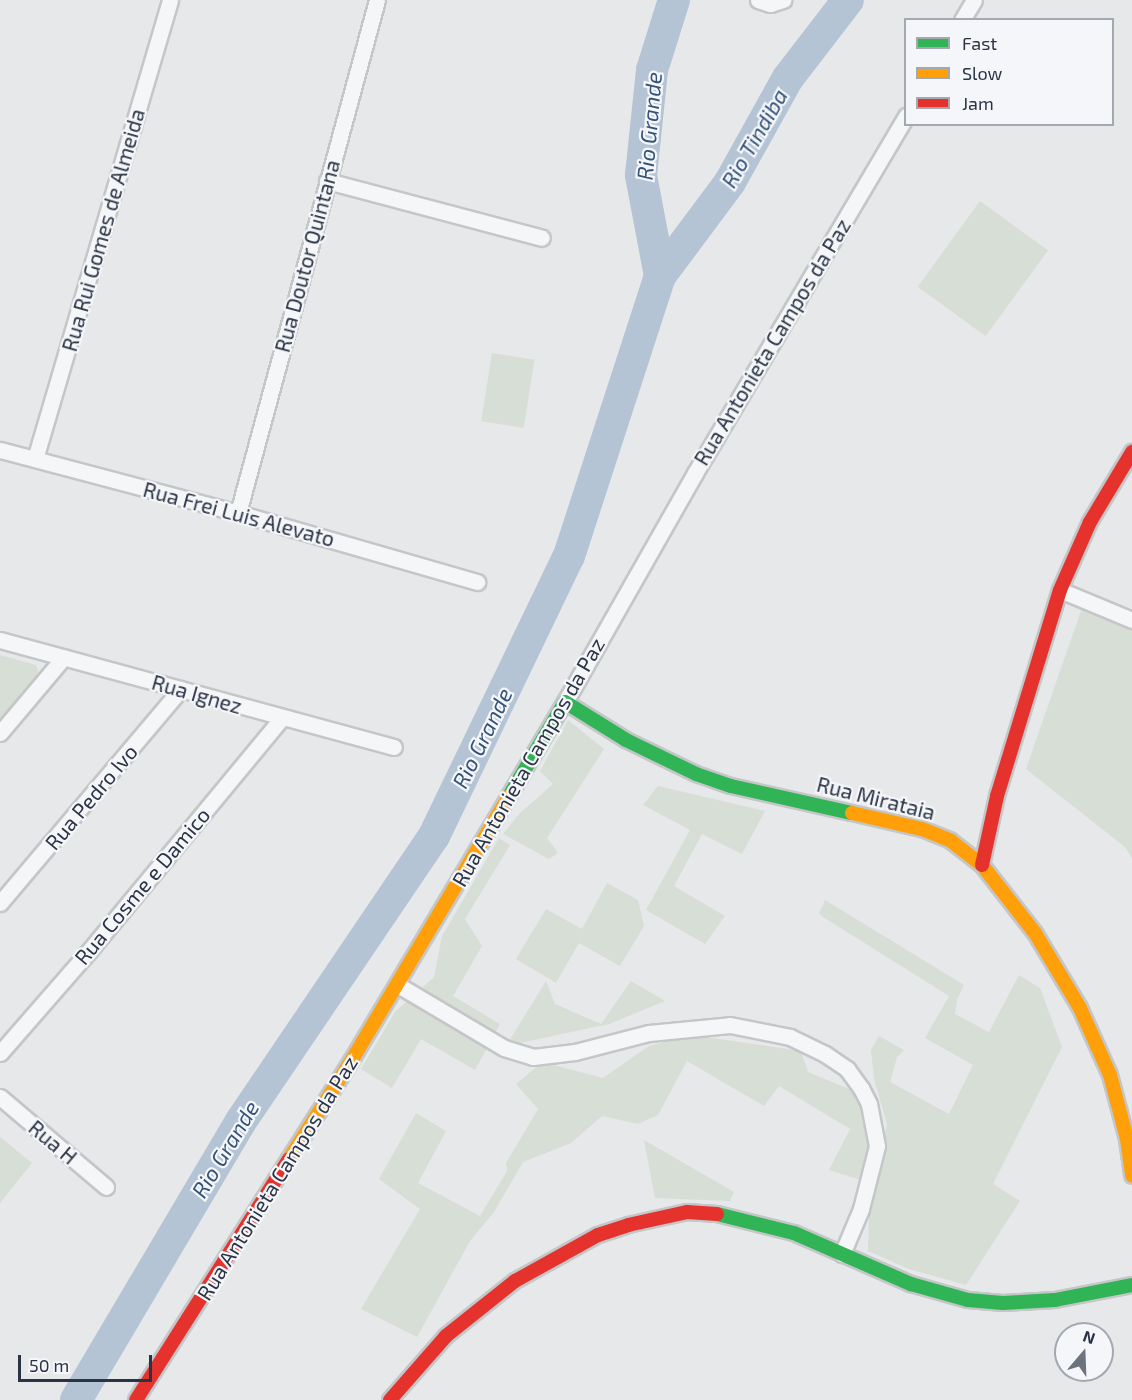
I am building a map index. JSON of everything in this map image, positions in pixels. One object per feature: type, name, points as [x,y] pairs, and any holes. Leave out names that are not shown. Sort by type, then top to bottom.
[{"type":"street","name":"Rua Rui Gomes de Almeida","points":[[35,459],[170,0]]},
{"type":"street","name":"Rua Doutor Quintana","points":[[238,513],[377,0]]},
{"type":"street","points":[[758,0],[770,4],[783,0]]},
{"type":"street","points":[[963,18],[974,0]]},
{"type":"street","name":"Rua Antonieta Campos da Paz","points":[[136,1400],[398,984],[904,119]]},
{"type":"street","points":[[327,181],[542,238]]},
{"type":"street","name":"Rua Frei Luis Alevato","points":[[0,450],[238,513],[477,582]]},
{"type":"street","points":[[982,865],[1000,785],[1060,590],[1090,522],[1130,459]]},
{"type":"street","points":[[1060,590],[1132,620]]},
{"type":"street","name":"Rua Ignez","points":[[0,640],[394,747]]},
{"type":"street","points":[[0,733],[64,657]]},
{"type":"street","name":"Rua Pedro Ivo","points":[[0,903],[181,689]]},
{"type":"street","name":"Rua Mirataia","points":[[565,702],[635,745],[696,774],[731,786],[922,829],[951,841],[982,865],[1035,933],[1080,1008],[1110,1076],[1127,1139],[1132,1176]]},
{"type":"street","name":"Rua Cosme e Damico","points":[[0,1053],[89,951],[282,718]]},
{"type":"street","points":[[398,984],[504,1048],[533,1057],[575,1052],[649,1033],[730,1025],[790,1037],[825,1054],[847,1069],[861,1088],[869,1104],[877,1146],[861,1209],[842,1254]]},
{"type":"street","name":"Rua H","points":[[0,1097],[106,1187]]},
{"type":"street","points":[[390,1400],[420,1362],[446,1336],[515,1281],[598,1234],[687,1212],[724,1215],[794,1233],[911,1284],[968,1300],[1003,1303],[1055,1300],[1132,1285]]},
{"type":"shaded area","points":[[980,201],[1048,250],[986,336],[918,287]]},
{"type":"shaded area","points":[[492,353],[534,360],[524,428],[481,421]]},
{"type":"shaded area","points":[[1083,605],[1132,626],[1132,858],[1125,847],[1026,769]]},
{"type":"shaded area","points":[[0,655],[36,665],[38,676],[0,720]]},
{"type":"shaded area","points":[[568,720],[604,749],[547,838],[558,853],[549,859],[503,834],[519,814],[553,784],[540,771]]},
{"type":"shaded area","points":[[658,786],[765,811],[742,854],[702,834],[674,886],[725,916],[705,944],[646,910],[690,830],[643,805]]},
{"type":"shaded area","points":[[499,838],[510,845],[465,919],[482,946],[453,996],[500,1024],[475,1070],[421,1039],[392,1088],[361,1069],[395,1012],[434,977],[442,936]]},
{"type":"shaded area","points":[[607,883],[638,900],[644,926],[620,966],[579,943],[556,983],[516,959],[546,909],[582,929]]},
{"type":"shaded area","points":[[825,900],[964,985],[957,1000],[955,1014],[989,1032],[1019,975],[1040,988],[1062,1047],[993,1184],[1020,1201],[966,1285],[909,1269],[868,1251],[869,1214],[887,1124],[874,1079],[871,1050],[879,1036],[904,1050],[897,1057],[890,1082],[949,1114],[973,1065],[925,1038],[949,996],[823,917],[819,913]]},
{"type":"shaded area","points":[[546,981],[555,1004],[601,1024],[631,981],[665,1001],[609,1024],[506,1046]]},
{"type":"shaded area","points":[[691,1035],[801,1051],[808,1072],[847,1088],[862,1097],[871,1146],[867,1182],[829,1170],[850,1129],[779,1086],[764,1106],[687,1061],[658,1115],[638,1124],[602,1116],[571,1143],[523,1162],[494,1212],[470,1241],[417,1337],[361,1309],[420,1209],[379,1179],[416,1113],[446,1131],[418,1183],[480,1216],[507,1171],[506,1163],[538,1109],[516,1084],[542,1062],[603,1078],[649,1046]]},
{"type":"shaded area","points":[[0,1137],[32,1163],[0,1203]]},
{"type":"shaded area","points":[[644,1140],[734,1192],[730,1201],[655,1198]]},
{"type":"waterway","name":"Rio Grande","points":[[76,1400],[241,1121],[434,836],[569,556],[660,276],[641,175],[652,70],[674,0]]},
{"type":"waterway","name":"Rio Tindiba","points":[[660,276],[730,182],[788,78],[848,0]]},
{"type":"traffic: fast","points":[[509,796],[565,702],[626,740],[696,774],[731,786],[852,813]]},
{"type":"traffic: fast","points":[[717,1214],[794,1233],[911,1284],[968,1300],[1003,1303],[1055,1300],[1132,1285]]},
{"type":"traffic: slow","points":[[289,1159],[353,1058],[509,796]]},
{"type":"traffic: slow","points":[[852,813],[922,829],[951,841],[982,865],[1035,933],[1080,1008],[1110,1075],[1127,1139],[1132,1176]]},
{"type":"traffic: jam","points":[[982,865],[997,796],[1060,590],[1090,522],[1132,452]]},
{"type":"traffic: jam","points":[[136,1400],[289,1159]]},
{"type":"traffic: jam","points":[[390,1400],[446,1336],[515,1281],[598,1235],[628,1225],[687,1212],[717,1214]]}]
